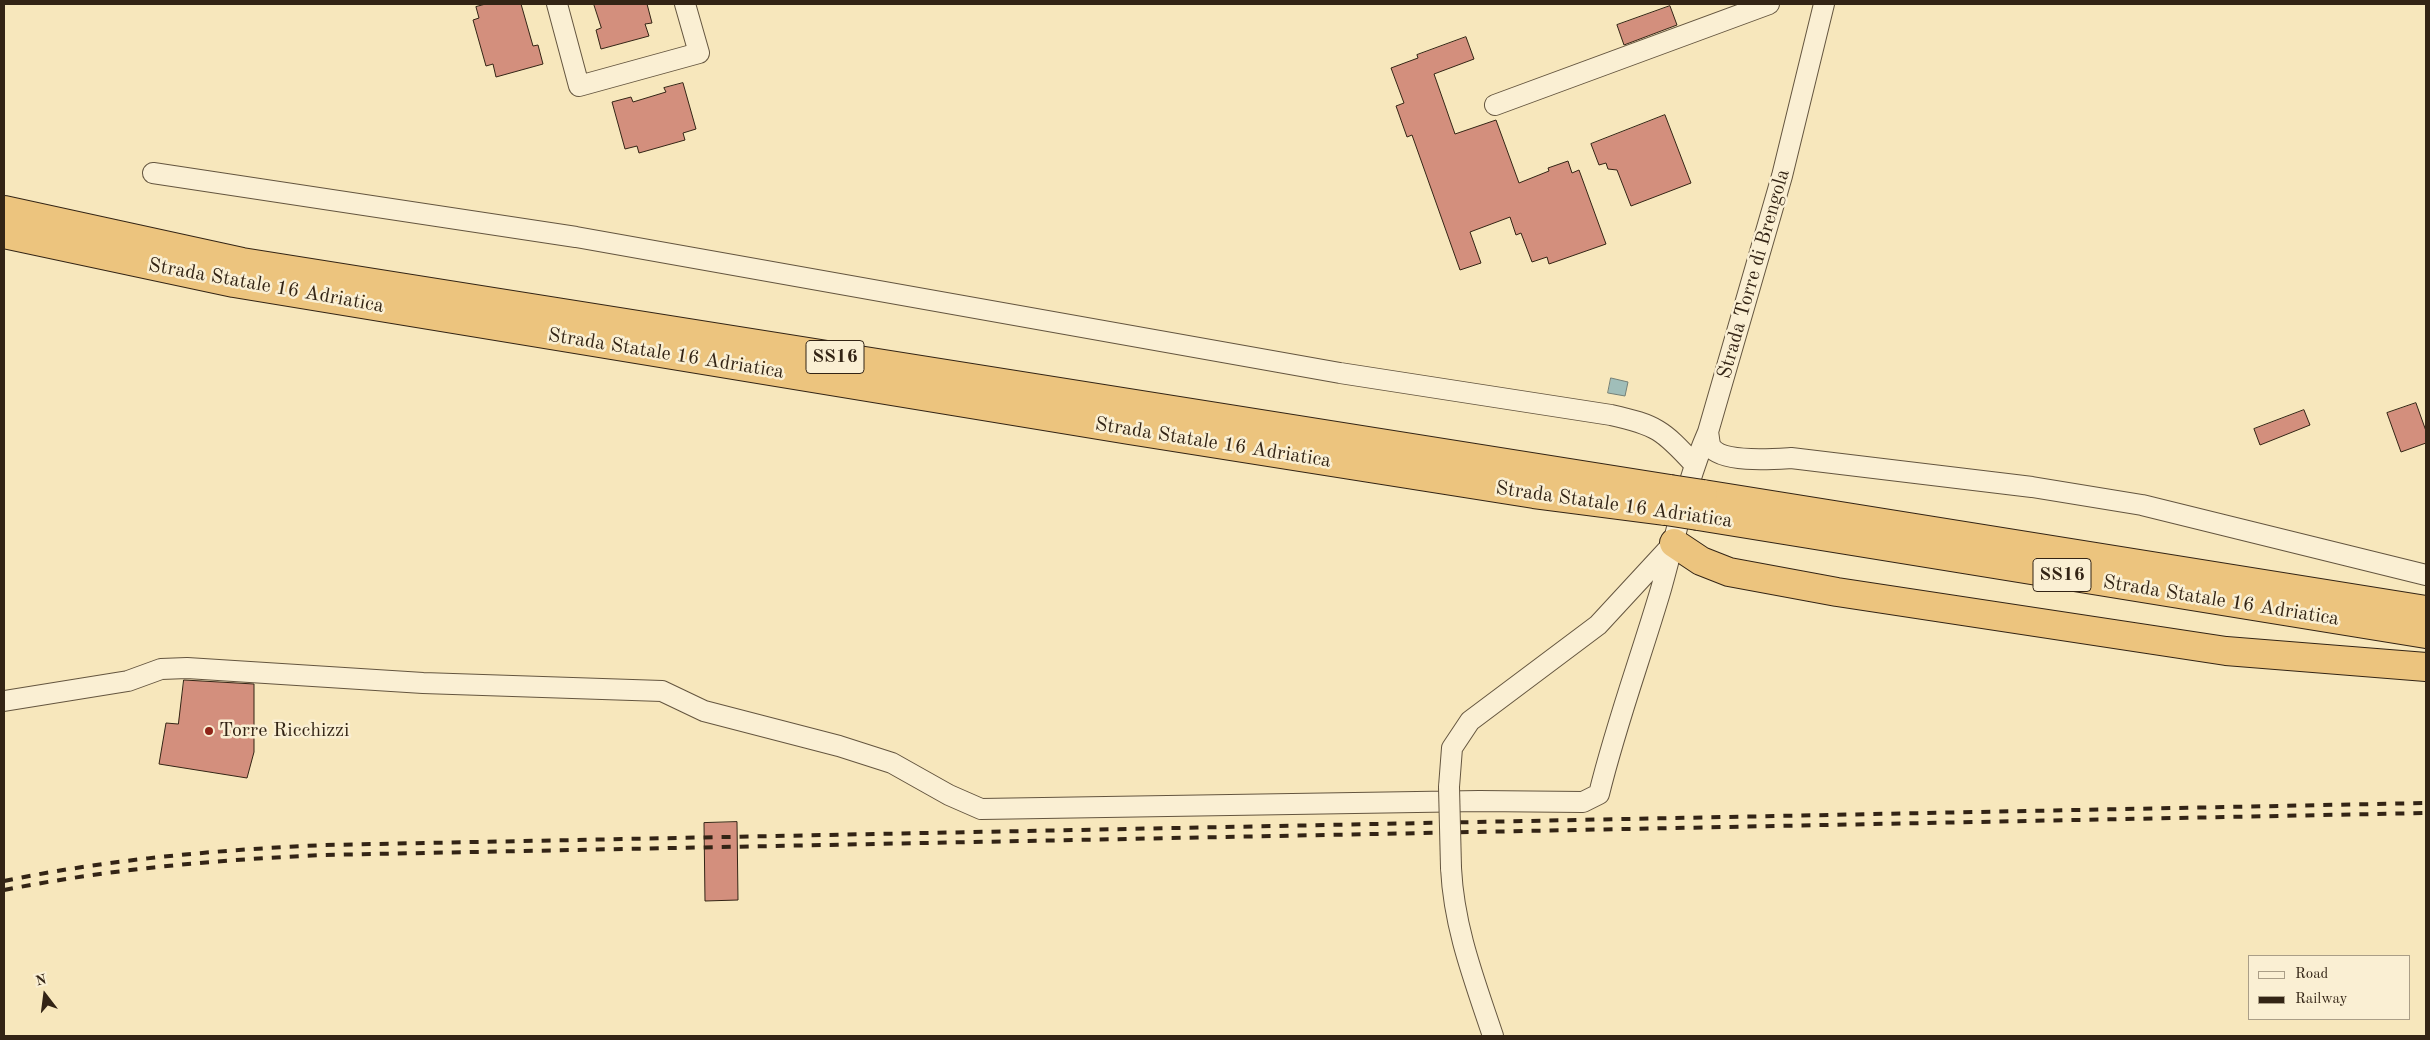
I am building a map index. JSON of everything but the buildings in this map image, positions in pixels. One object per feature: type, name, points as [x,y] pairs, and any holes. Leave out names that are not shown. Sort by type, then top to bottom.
[{"type":"highway","name":"Strada Statale 16 Adriatica","points":[[4,210],[242,262],[1668,500],[2426,610]]},
{"type":"highway","name":"Strada Statale 16 Adriatica","points":[[4,234],[234,283],[1129,430],[1534,494],[1668,500]]},
{"type":"highway","name":"Strada Statale 16 Adriatica","points":[[1700,505],[2426,634]]},
{"type":"highway","points":[[1674,542],[1702,561],[1729,572],[1837,592],[2226,651],[2426,667]]},
{"type":"street","points":[[557,4],[579,86],[698,53],[685,4]]},
{"type":"street","points":[[1495,105],[1769,4]]},
{"type":"street","name":"Strada Torre di Brengola","points":[[4,701],[128,681],[161,669],[187,668],[422,683],[662,691],[704,711],[839,746],[892,763],[949,795],[981,809],[1479,801],[1584,802],[1599,794],[1674,542],[1694,464],[1708,432],[1782,176],[1824,4]]},
{"type":"street","points":[[153,173],[576,236],[1349,375],[1611,416],[1648,424],[1672,439],[1694,464]]},
{"type":"street","points":[[1708,432],[1710,446],[1716,452],[1728,456],[1762,459],[1791,458],[2081,494],[2142,505],[2426,575]]},
{"type":"street","points":[[1493,1036],[1457,925],[1452,898],[1449,787],[1452,748],[1470,721],[1598,625],[1674,542]]},
{"type":"water","points":[[1611,378],[1628,382],[1625,396],[1608,393]]},
{"type":"railway","points":[[4,881],[124,861],[325,845],[2426,803]]},
{"type":"railway","points":[[4,890],[83,876],[163,866],[323,855],[2426,813]]},
{"type":"place","name":"Torre Ricchizzi","points":[[209,731]]}]
